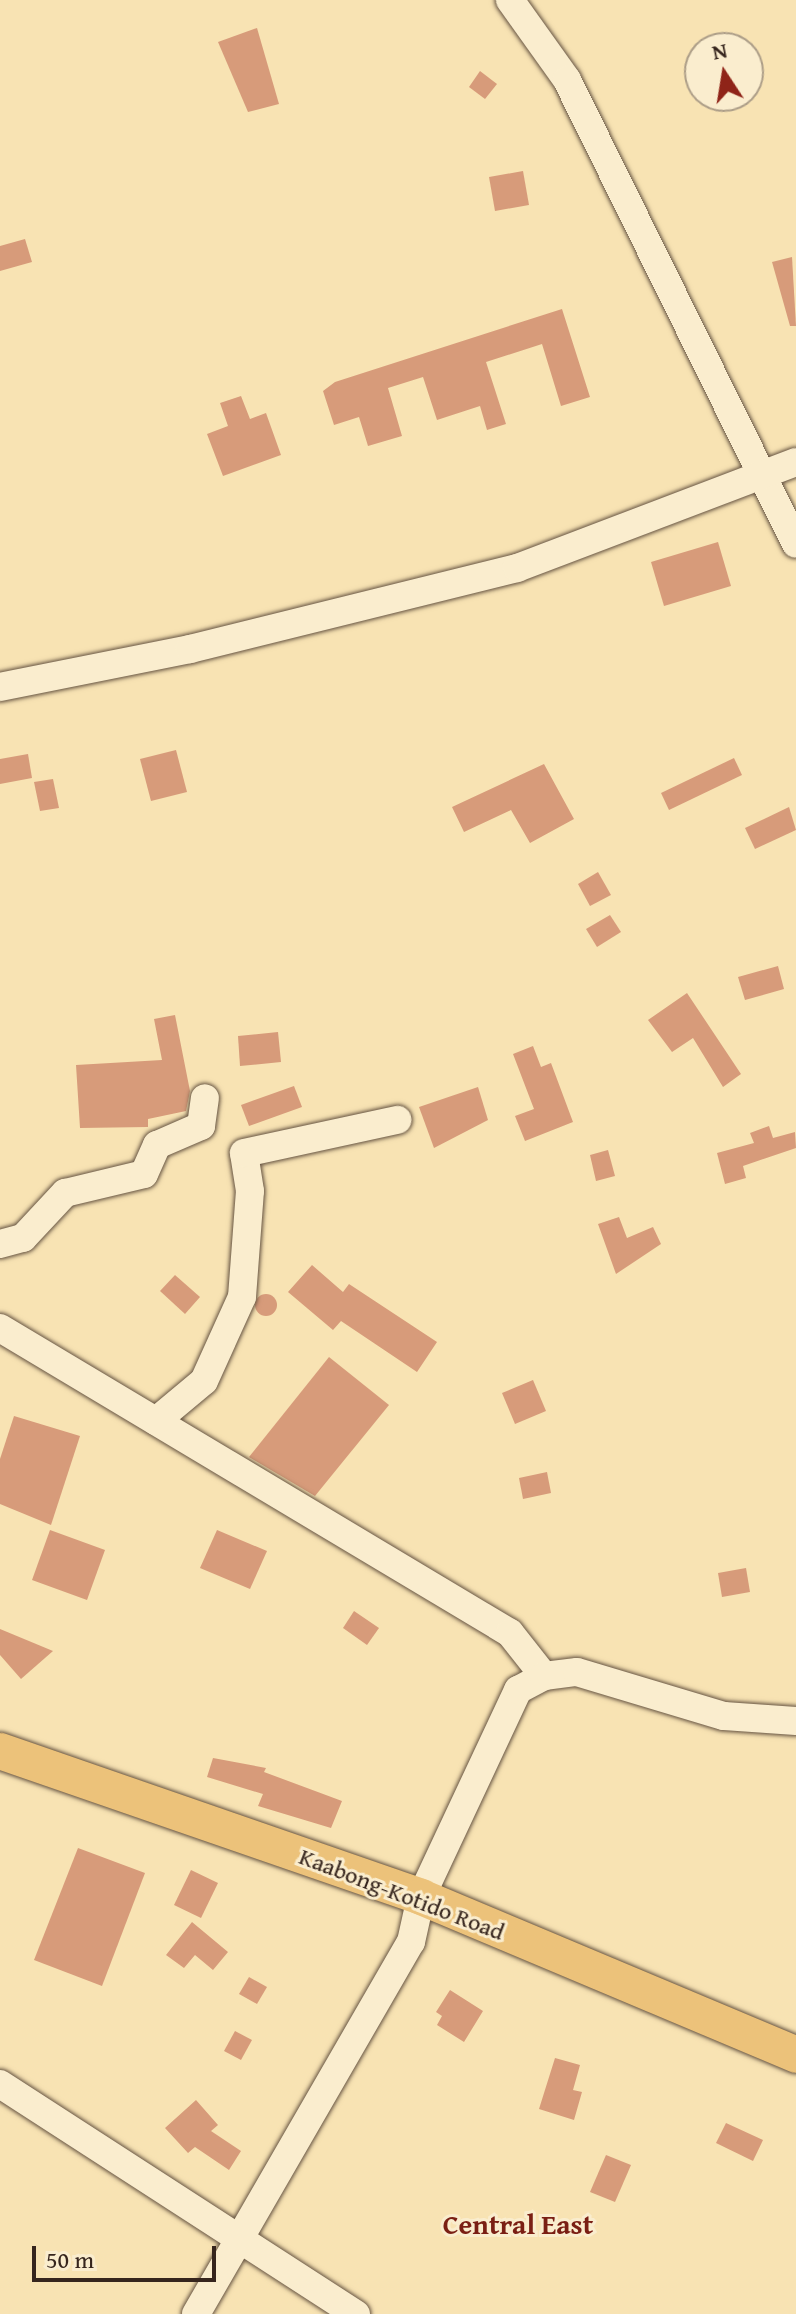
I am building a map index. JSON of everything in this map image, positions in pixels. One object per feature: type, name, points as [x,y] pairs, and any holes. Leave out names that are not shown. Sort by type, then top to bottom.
[{"type":"main road","name":"Kaabong-Kotido Road","points":[[0,1751],[421,1897],[796,2055]]},
{"type":"street","points":[[510,0],[567,80],[796,544]]},
{"type":"street","points":[[0,687],[190,649],[517,568],[796,462]]},
{"type":"street","points":[[0,1244],[23,1238],[65,1193],[144,1174],[157,1145],[201,1126],[205,1098]]},
{"type":"street","points":[[156,1421],[204,1381],[242,1297],[250,1191],[244,1153],[397,1120]]},
{"type":"street","points":[[0,1328],[510,1633],[544,1676]]},
{"type":"street","points":[[196,2314],[242,2240],[411,1942],[421,1897],[518,1690],[544,1676],[577,1672],[724,1716],[796,1721]]},
{"type":"street","points":[[0,2084],[356,2314]]},
{"type":"building","points":[[257,28],[279,104],[248,112],[218,42]]},
{"type":"building","points":[[480,71],[497,84],[485,99],[469,87]]},
{"type":"building","points":[[523,171],[529,205],[495,211],[489,177]]},
{"type":"building","points":[[25,239],[32,262],[0,271],[0,246]]},
{"type":"building","points":[[792,257],[796,326],[790,326],[772,262]]},
{"type":"building","points":[[562,309],[590,397],[561,406],[542,344],[486,362],[506,424],[487,430],[480,406],[437,420],[423,377],[388,388],[402,436],[368,446],[359,417],[334,425],[323,391],[335,382]]},
{"type":"building","points":[[241,396],[250,419],[266,413],[281,455],[223,476],[207,434],[228,426],[220,403]]},
{"type":"building","points":[[718,542],[731,586],[664,606],[651,562]]},
{"type":"building","points":[[176,750],[187,792],[151,801],[140,759]]},
{"type":"building","points":[[28,754],[32,778],[0,784],[0,759]]},
{"type":"building","points":[[734,758],[742,775],[669,810],[661,793]]},
{"type":"building","points":[[544,764],[574,819],[530,843],[511,810],[464,832],[452,807]]},
{"type":"building","points":[[53,779],[59,808],[40,811],[34,782]]},
{"type":"building","points":[[789,807],[796,830],[755,849],[745,828]]},
{"type":"building","points":[[598,872],[611,895],[590,906],[578,884]]},
{"type":"building","points":[[610,915],[621,932],[597,947],[586,929]]},
{"type":"building","points":[[778,966],[784,989],[745,1000],[738,977]]},
{"type":"building","points":[[687,993],[741,1074],[723,1087],[693,1038],[672,1052],[648,1020]]},
{"type":"building","points":[[175,1015],[190,1091],[186,1111],[148,1119],[148,1127],[80,1128],[76,1065],[162,1060],[154,1019]]},
{"type":"building","points":[[278,1032],[281,1062],[240,1066],[238,1036]]},
{"type":"building","points":[[533,1046],[541,1067],[551,1063],[573,1122],[525,1141],[515,1116],[534,1109],[513,1054]]},
{"type":"building","points":[[294,1086],[302,1107],[249,1126],[241,1105]]},
{"type":"building","points":[[478,1087],[488,1120],[434,1148],[419,1107]]},
{"type":"building","points":[[769,1126],[773,1138],[795,1132],[796,1148],[743,1166],[746,1178],[725,1184],[717,1153],[754,1143],[750,1133]]},
{"type":"building","points":[[608,1150],[615,1176],[596,1181],[590,1155]]},
{"type":"building","points":[[619,1217],[627,1238],[653,1227],[661,1244],[616,1274],[598,1224]]},
{"type":"building","points":[[312,1265],[343,1292],[349,1284],[437,1342],[417,1372],[341,1321],[333,1330],[288,1292]]},
{"type":"building","points":[[175,1275],[200,1297],[185,1314],[160,1291]]},
{"type":"building","points":[[266,1294],[274,1297],[277,1305],[274,1313],[266,1316],[258,1313],[255,1305],[258,1297]]},
{"type":"building","points":[[329,1357],[389,1405],[315,1496],[249,1457]]},
{"type":"building","points":[[533,1380],[546,1411],[515,1424],[502,1393]]},
{"type":"building","points":[[14,1416],[80,1436],[51,1525],[0,1504],[0,1459]]},
{"type":"building","points":[[547,1472],[551,1493],[523,1499],[519,1478]]},
{"type":"building","points":[[50,1530],[105,1550],[87,1600],[32,1580]]},
{"type":"building","points":[[217,1530],[267,1551],[250,1589],[200,1568]]},
{"type":"building","points":[[746,1568],[750,1592],[722,1597],[718,1573]]},
{"type":"building","points":[[354,1611],[379,1628],[367,1645],[343,1628]]},
{"type":"building","points":[[0,1629],[53,1651],[21,1679],[0,1655]]},
{"type":"building","points":[[213,1758],[266,1768],[264,1772],[342,1801],[331,1828],[258,1806],[263,1794],[207,1777]]},
{"type":"building","points":[[78,1848],[145,1873],[102,1986],[34,1960]]},
{"type":"building","points":[[191,1870],[218,1883],[201,1918],[174,1905]]},
{"type":"building","points":[[192,1922],[228,1952],[213,1970],[195,1955],[184,1968],[166,1955]]},
{"type":"building","points":[[249,1977],[267,1987],[257,2004],[239,1994]]},
{"type":"building","points":[[450,1990],[483,2011],[464,2042],[437,2025],[442,2016],[436,2012]]},
{"type":"building","points":[[235,2031],[252,2040],[241,2060],[224,2051]]},
{"type":"building","points":[[555,2058],[580,2065],[573,2090],[582,2092],[574,2120],[539,2109]]},
{"type":"building","points":[[196,2100],[218,2125],[211,2131],[241,2151],[229,2170],[195,2147],[188,2153],[165,2128]]},
{"type":"building","points":[[726,2123],[763,2140],[753,2161],[716,2143]]},
{"type":"building","points":[[606,2155],[631,2165],[615,2202],[590,2192]]},
{"type":"district","name":"Central East","points":[[518,2224]]}]
